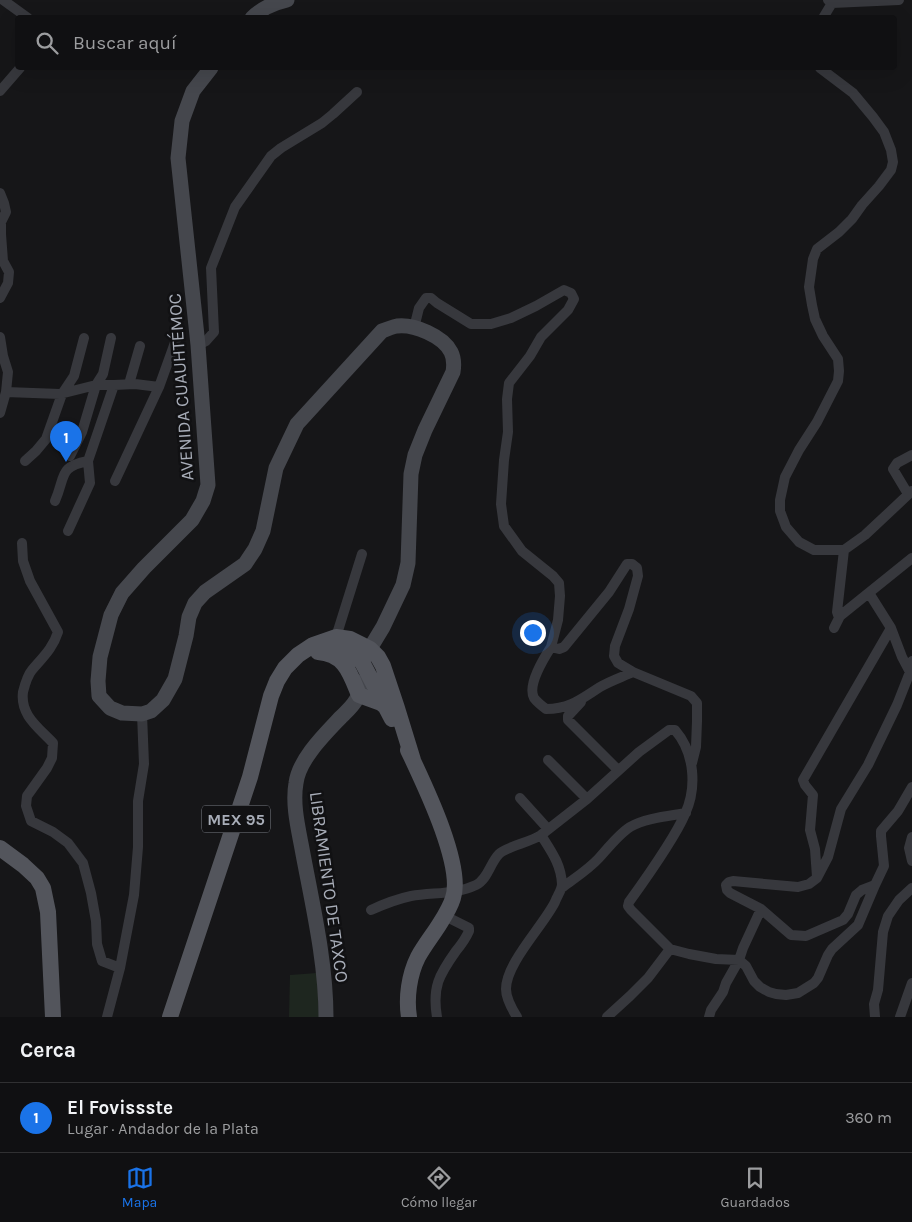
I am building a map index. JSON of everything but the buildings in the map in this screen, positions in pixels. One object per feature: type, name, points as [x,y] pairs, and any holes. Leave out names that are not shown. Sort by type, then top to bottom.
[{"type":"main road","points":[[255,15],[279,1]]},
{"type":"main road","name":"AVENIDA CUAUHTÉMOC","points":[[142,714],[122,713],[110,708],[100,696],[98,682],[100,657],[112,615],[122,593],[192,520],[203,501],[208,485],[198,345],[178,158],[182,121],[193,91],[209,70]]},
{"type":"main road","points":[[142,714],[151,711],[163,700],[175,679],[189,617],[195,603],[205,592],[245,564],[255,549],[263,531],[276,468],[297,424],[382,332],[394,326],[402,326],[430,333],[442,340],[451,352],[454,363],[453,372],[424,430],[415,456],[411,474],[408,563],[403,585],[383,627],[366,655],[359,695]]},
{"type":"main road","points":[[330,639],[350,639],[366,655],[386,707],[437,816],[454,869],[455,886],[453,898],[445,916],[418,956],[412,970],[408,1003],[409,1017]]},
{"type":"main road","name":"MEX 95","points":[[170,1017],[250,776],[271,696],[277,681],[285,668],[298,655],[314,644],[330,639]]},
{"type":"main road","points":[[298,655],[325,652],[333,655],[351,673],[359,695]]},
{"type":"main road","points":[[366,655],[378,657],[383,666],[412,760]]},
{"type":"main road","points":[[359,695],[381,703],[386,707]]},
{"type":"main road","name":"LIBRAMIENTO DE TAXCO","points":[[326,1017],[322,961],[296,810],[296,782],[304,761],[356,701],[359,695]]},
{"type":"main road","points":[[0,848],[37,878],[42,888],[48,912],[53,1017]]},
{"type":"street","points":[[3,0],[24,15]]},
{"type":"street","points":[[824,15],[830,1],[899,0]]},
{"type":"street","points":[[0,91],[18,70]]},
{"type":"street","points":[[823,70],[853,93],[873,117],[884,132],[891,150],[893,162],[891,170],[852,219],[817,249],[813,259],[809,287],[815,320],[838,359],[838,381],[785,477],[780,500],[780,511],[786,527],[799,542],[814,550],[844,550],[865,535],[910,492],[893,469],[897,463],[912,455]]},
{"type":"street","points":[[198,345],[206,341],[214,332],[211,268],[235,206],[271,156],[322,123],[357,92]]},
{"type":"street","points":[[0,192],[6,212],[1,222],[3,261],[9,272],[8,283],[0,298]]},
{"type":"street","points":[[414,328],[419,308],[426,298],[431,298],[471,324],[491,324],[511,318],[564,290],[571,293],[574,299],[568,310],[542,337],[509,384],[507,399],[508,432],[501,504],[504,526],[522,551],[553,576],[558,583],[560,596],[558,620],[551,646],[535,678],[532,689],[534,698],[546,710],[574,704],[601,686],[633,672]]},
{"type":"street","points":[[0,337],[8,372],[6,392],[0,413]]},
{"type":"street","points":[[115,481],[159,387],[177,337]]},
{"type":"street","points":[[25,461],[46,439],[62,394],[74,376],[84,338]]},
{"type":"street","points":[[70,456],[82,432],[96,385],[103,374],[111,338]]},
{"type":"street","points":[[129,384],[140,346]]},
{"type":"street","points":[[6,392],[62,394],[96,385],[135,384],[159,387]]},
{"type":"street","points":[[68,531],[90,483],[88,461],[114,386]]},
{"type":"street","points":[[55,500],[65,471],[74,464],[88,461]]},
{"type":"street","points":[[22,543],[23,561],[30,581],[58,632],[55,642],[30,673],[24,684],[22,699],[26,713],[53,743],[52,758],[27,796],[26,806],[31,821],[53,832],[68,843],[83,863],[91,892],[96,921],[97,944],[102,961],[120,968]]},
{"type":"street","points":[[840,616],[837,612],[844,550]]},
{"type":"street","points":[[330,639],[362,554]]},
{"type":"street","points":[[834,628],[840,616],[911,562]]},
{"type":"street","points":[[551,646],[559,649],[564,647],[609,592],[627,564],[632,564],[637,568],[638,576],[615,646],[614,656],[618,663],[633,672],[691,696],[696,703],[696,747],[691,766]]},
{"type":"street","points":[[869,593],[891,628],[911,676]]},
{"type":"street","points":[[818,878],[815,849],[810,830],[814,795],[803,780],[891,628]]},
{"type":"street","points":[[875,885],[862,890],[856,895],[848,914],[842,920],[806,936],[791,934],[761,909],[730,893],[726,885],[733,881],[798,887],[809,884],[818,878],[828,857],[841,809],[868,765],[897,706],[911,676],[912,661]]},
{"type":"street","points":[[585,698],[568,716],[568,720],[618,770]]},
{"type":"street","points":[[107,1017],[120,968],[134,895],[138,848],[138,801],[144,764],[142,714]]},
{"type":"street","points":[[371,910],[383,904],[412,896],[454,892],[476,885],[481,882],[498,854],[535,839],[588,799],[640,752],[669,730],[675,730],[680,735],[690,758],[693,776],[692,793],[680,825],[628,906],[670,949],[716,959],[739,960],[746,966],[754,981],[769,992],[786,995],[798,993],[814,983],[828,955],[858,925],[884,866],[881,831],[898,811],[912,787]]},
{"type":"street","points":[[548,760],[588,799]]},
{"type":"street","points":[[520,798],[544,832],[558,864],[562,887]]},
{"type":"street","points":[[518,1017],[511,1008],[507,998],[507,978],[518,956],[549,913],[562,887],[598,859],[629,828],[642,822],[686,813]]},
{"type":"street","points":[[912,836],[909,848],[912,861]]},
{"type":"street","points":[[875,1017],[874,1004],[878,990],[883,932],[888,916],[899,900],[912,888]]},
{"type":"street","points":[[709,1017],[739,960],[761,909]]},
{"type":"street","points":[[437,1017],[435,990],[438,981],[469,931],[469,928],[445,916]]},
{"type":"street","points":[[607,1017],[648,978],[670,949]]},
{"type":"street","points":[[900,1017],[912,983]]},
{"type":"shaded area","points":[[317,973],[319,1017],[289,1017],[290,975]]},
{"type":"place","name":"El Fovissste","points":[[66,462]]}]
